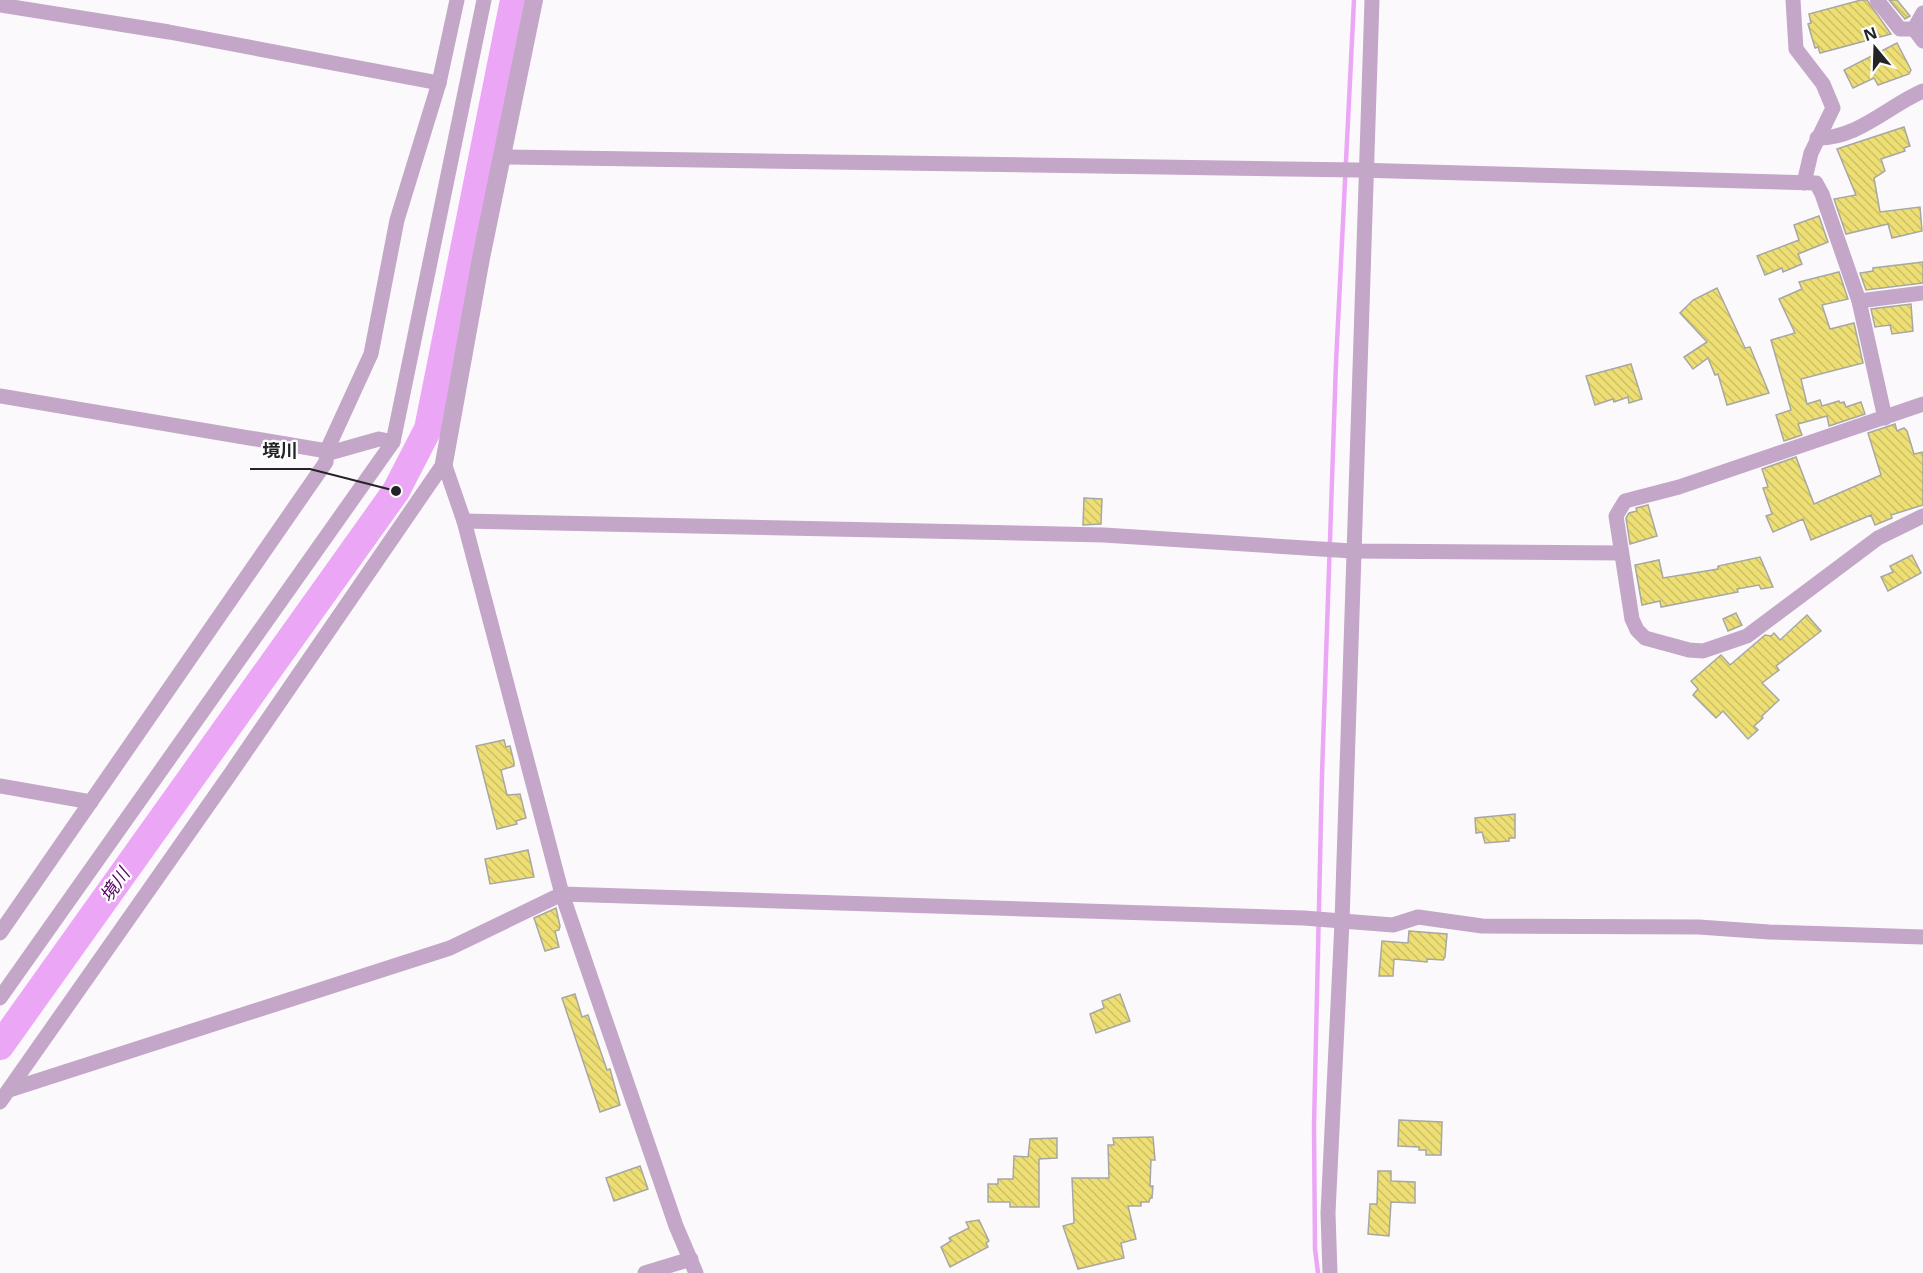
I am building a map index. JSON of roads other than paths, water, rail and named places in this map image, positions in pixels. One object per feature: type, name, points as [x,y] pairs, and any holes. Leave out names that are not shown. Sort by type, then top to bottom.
[{"type":"street","points":[[0,933],[326,462],[327,450],[371,354],[397,220],[439,83],[457,0]]},
{"type":"street","points":[[0,998],[393,442],[484,0]]},
{"type":"street","points":[[5,1096],[444,463],[501,157],[534,0]]},
{"type":"street","points":[[1330,1273],[1328,1213],[1347,550],[1361,170],[1372,0]]},
{"type":"street","points":[[1793,0],[1796,50],[1823,84],[1833,108],[1817,138],[1804,183]]},
{"type":"street","points":[[1877,0],[1900,29],[1918,35],[1923,14]]},
{"type":"street","points":[[0,5],[169,32],[439,83]]},
{"type":"street","points":[[1817,138],[1831,138],[1855,130],[1923,91]]},
{"type":"street","points":[[501,157],[1335,169],[1816,183],[1822,194],[1859,301],[1885,418]]},
{"type":"street","points":[[1859,301],[1923,292]]},
{"type":"street","points":[[0,396],[333,452],[379,439],[393,442]]},
{"type":"street","points":[[1923,404],[1679,487],[1625,501],[1616,516],[1632,619],[1637,630],[1646,638],[1689,651],[1703,651],[1747,636],[1878,538],[1923,516]]},
{"type":"street","points":[[444,463],[464,521],[562,894],[676,1226],[694,1266],[645,1273]]},
{"type":"street","points":[[464,521],[1104,535],[1347,550],[1621,552]]},
{"type":"street","points":[[0,786],[91,802]]},
{"type":"street","points":[[5,1096],[450,948],[562,894],[1304,918],[1394,925],[1418,917],[1482,926],[1699,927],[1769,932],[1923,937]]},
{"type":"waterway","name":"境川","points":[[0,1046],[396,491],[428,429],[514,0]]},
{"type":"waterway","points":[[1318,1273],[1315,1249],[1314,1126],[1322,775],[1336,363],[1354,0]]},
{"type":"place","name":"境川","points":[[396,491]]}]
